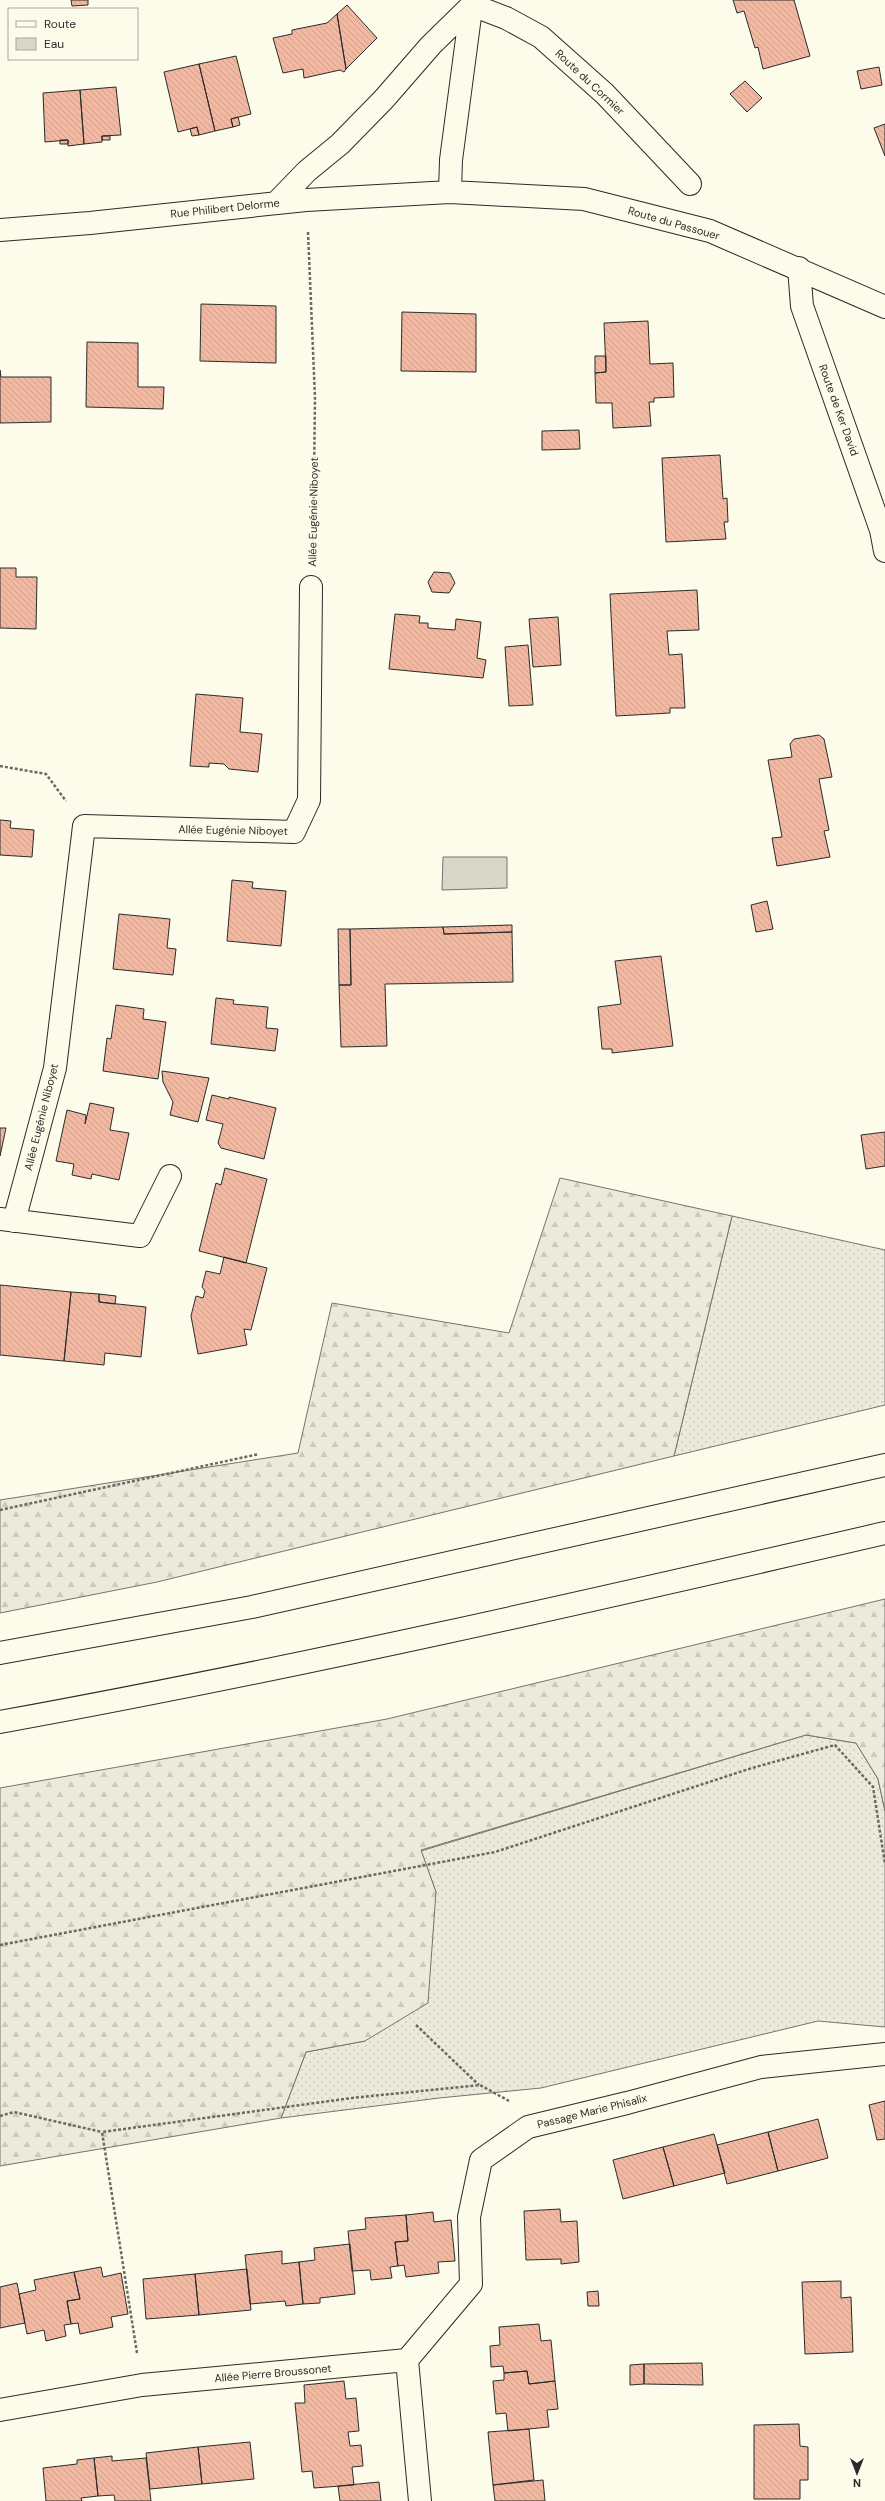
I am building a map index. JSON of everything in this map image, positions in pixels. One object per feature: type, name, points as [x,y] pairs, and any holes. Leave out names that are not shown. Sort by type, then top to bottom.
[{"type":"main road","name":"Route du Cormier","points":[[472,2],[541,37],[605,94],[690,184]]},
{"type":"main road","points":[[450,192],[451,160],[472,2]]},
{"type":"main road","points":[[277,202],[307,171],[340,144],[384,99],[431,45],[472,2]]},
{"type":"main road","name":"Rue Philibert Delorme","points":[[0,230],[90,223],[277,202],[450,192]]},
{"type":"main road","name":"Route du Passouer","points":[[450,192],[584,199],[710,232],[799,268],[885,307]]},
{"type":"main road","name":"Route de Ker David","points":[[799,268],[802,306],[881,530],[885,551]]},
{"type":"main road","name":"Allée Eugénie Niboyet","points":[[7,1220],[55,1068],[84,826],[294,832],[309,800],[312,587]]},
{"type":"main road","points":[[7,1220],[140,1236],[170,1176]]},
{"type":"main road","points":[[0,1653],[252,1607],[885,1465]]},
{"type":"main road","points":[[0,1722],[129,1699],[537,1614],[885,1533]]},
{"type":"main road","name":"Passage Marie Phisalix","points":[[407,2360],[471,2284],[469,2216],[481,2160],[528,2127],[627,2103],[761,2066],[885,2054]]},
{"type":"main road","points":[[407,2360],[420,2501]]},
{"type":"main road","name":"Allée Pierre Broussonet","points":[[0,2410],[142,2385],[407,2360]]},
{"type":"path","name":"Allée Eugénie Niboyet","points":[[306,200],[314,398],[314,516],[312,587]]},
{"type":"path","points":[[0,766],[46,774],[84,826]]},
{"type":"path","points":[[0,1510],[259,1454]]},
{"type":"path","points":[[0,1945],[495,1852],[752,1768],[835,1745],[873,1786],[885,1864]]},
{"type":"path","points":[[416,2025],[480,2085],[507,2100],[521,2111],[528,2127]]},
{"type":"path","points":[[0,2116],[14,2112],[102,2132],[352,2098],[480,2085]]},
{"type":"path","points":[[102,2132],[142,2385]]},
{"type":"green space","points":[[560,1178],[732,1216],[674,1456],[157,1582],[0,1613],[0,1500],[298,1453],[332,1303],[509,1333]]},
{"type":"green space","points":[[732,1216],[885,1250],[885,1405],[674,1456]]},
{"type":"green space","points":[[885,1599],[885,1811],[878,1779],[856,1743],[806,1735],[421,1850],[436,1892],[428,2003],[365,2041],[306,2052],[281,2118],[0,2166],[0,1788],[387,1719]]},
{"type":"green space","points":[[806,1735],[856,1743],[878,1779],[885,1811],[885,2027],[818,2021],[541,2088],[439,2098],[281,2118],[306,2052],[365,2041],[436,1892],[421,1851]]},
{"type":"water","points":[[443,857],[507,857],[507,888],[442,890]]},
{"type":"building","points":[[71,0],[88,0],[88,5],[72,6]]},
{"type":"building","points":[[733,0],[794,0],[810,56],[763,69],[758,47],[755,48],[744,11],[737,13]]},
{"type":"building","points":[[347,5],[377,38],[346,69],[337,14]]},
{"type":"building","points":[[337,14],[346,69],[344,72],[340,70],[304,78],[303,69],[283,73],[273,38],[292,34],[292,30],[327,23]]},
{"type":"building","points":[[236,56],[251,114],[231,119],[233,127],[215,131],[199,64]]},
{"type":"building","points":[[199,64],[215,131],[199,135],[197,127],[178,132],[164,72]]},
{"type":"building","points":[[879,67],[882,85],[861,89],[857,71]]},
{"type":"building","points":[[745,81],[762,98],[747,112],[730,94]]},
{"type":"building","points":[[116,87],[121,135],[102,136],[102,142],[84,144],[80,90]]},
{"type":"building","points":[[80,90],[84,144],[68,146],[68,140],[45,142],[43,93]]},
{"type":"building","points":[[238,117],[240,125],[233,127],[231,119]]},
{"type":"building","points":[[885,124],[885,156],[874,128]]},
{"type":"building","points":[[197,127],[199,135],[192,136],[190,129]]},
{"type":"building","points":[[102,136],[110,136],[110,140],[102,140]]},
{"type":"building","points":[[60,140],[68,140],[68,144],[60,144]]},
{"type":"building","points":[[201,304],[276,306],[276,363],[200,361]]},
{"type":"building","points":[[402,312],[476,314],[476,372],[401,371]]},
{"type":"building","points":[[648,321],[650,364],[673,363],[674,397],[654,398],[654,402],[649,402],[651,426],[613,428],[612,403],[596,403],[595,373],[606,372],[604,323]]},
{"type":"building","points":[[87,342],[138,343],[138,387],[164,387],[163,409],[86,407]]},
{"type":"building","points":[[595,356],[606,356],[606,372],[595,373]]},
{"type":"building","points":[[0,370],[1,377],[51,377],[51,422],[0,423]]},
{"type":"building","points":[[579,430],[580,449],[542,450],[542,431]]},
{"type":"building","points":[[720,455],[723,499],[727,498],[728,522],[724,522],[726,539],[666,542],[662,458]]},
{"type":"building","points":[[0,568],[16,568],[16,577],[37,577],[36,629],[0,628]]},
{"type":"building","points":[[434,572],[450,573],[455,583],[449,593],[432,592],[428,582]]},
{"type":"building","points":[[697,590],[699,630],[667,631],[669,655],[682,654],[685,708],[670,708],[670,713],[616,716],[610,594]]},
{"type":"building","points":[[395,614],[420,616],[419,623],[428,623],[428,628],[455,630],[456,619],[481,622],[477,658],[486,660],[483,678],[389,669]]},
{"type":"building","points":[[558,617],[561,665],[533,667],[529,619]]},
{"type":"building","points":[[528,645],[533,705],[509,706],[505,647]]},
{"type":"building","points":[[196,694],[243,698],[240,732],[262,734],[258,772],[229,769],[224,764],[209,763],[209,767],[190,766]]},
{"type":"building","points":[[819,735],[824,739],[832,777],[819,779],[829,830],[824,831],[830,857],[777,866],[772,838],[782,837],[768,760],[792,757],[790,744],[794,739]]},
{"type":"building","points":[[0,820],[11,821],[10,828],[34,830],[32,857],[0,855]]},
{"type":"building","points":[[232,880],[253,882],[252,888],[286,891],[281,946],[227,941]]},
{"type":"building","points":[[767,901],[773,929],[756,932],[751,905]]},
{"type":"building","points":[[119,914],[170,919],[167,948],[176,949],[173,975],[113,969]]},
{"type":"building","points":[[512,925],[512,932],[444,934],[443,927]]},
{"type":"building","points":[[443,927],[444,934],[512,932],[513,982],[385,984],[387,1046],[341,1047],[339,985],[351,985],[350,929]]},
{"type":"building","points":[[338,929],[350,929],[351,985],[339,985]]},
{"type":"building","points":[[661,956],[673,1046],[612,1053],[612,1049],[602,1049],[598,1007],[621,1004],[615,961]]},
{"type":"building","points":[[216,998],[234,1000],[233,1004],[268,1007],[266,1028],[278,1029],[275,1051],[211,1044]]},
{"type":"building","points":[[116,1005],[144,1009],[143,1019],[166,1022],[158,1079],[103,1071],[107,1038],[111,1039]]},
{"type":"building","points":[[162,1071],[209,1078],[198,1122],[170,1115],[173,1102],[163,1082]]},
{"type":"building","points":[[212,1095],[229,1099],[229,1097],[276,1108],[264,1159],[221,1148],[218,1143],[223,1124],[206,1120]]},
{"type":"building","points":[[90,1103],[114,1108],[110,1130],[129,1133],[119,1180],[92,1174],[91,1179],[72,1175],[74,1164],[56,1161],[67,1110],[86,1115],[85,1124]]},
{"type":"building","points":[[0,1128],[6,1128],[0,1156]]},
{"type":"building","points":[[885,1132],[885,1166],[866,1169],[861,1135]]},
{"type":"building","points":[[225,1168],[267,1179],[246,1263],[199,1251],[216,1183],[221,1185]]},
{"type":"building","points":[[224,1257],[267,1268],[251,1330],[244,1329],[247,1345],[198,1354],[191,1316],[196,1296],[203,1298],[205,1291],[202,1287],[206,1271],[220,1274]]},
{"type":"building","points":[[0,1285],[71,1292],[64,1361],[0,1355]]},
{"type":"building","points":[[71,1292],[99,1294],[99,1302],[146,1307],[141,1357],[105,1353],[104,1365],[64,1361]]},
{"type":"building","points":[[99,1294],[116,1296],[115,1304],[99,1302]]},
{"type":"building","points":[[885,2101],[885,2139],[877,2140],[869,2105]]},
{"type":"building","points":[[818,2119],[828,2158],[778,2171],[768,2132]]},
{"type":"building","points":[[768,2132],[778,2171],[727,2184],[717,2145]]},
{"type":"building","points":[[714,2134],[725,2173],[674,2186],[663,2147]]},
{"type":"building","points":[[663,2147],[674,2186],[623,2199],[613,2160]]},
{"type":"building","points":[[560,2209],[561,2222],[577,2221],[579,2262],[561,2264],[561,2259],[526,2260],[524,2211]]},
{"type":"building","points":[[433,2212],[434,2222],[451,2220],[455,2261],[438,2262],[439,2273],[406,2277],[404,2265],[398,2266],[395,2242],[408,2241],[406,2215]]},
{"type":"building","points":[[406,2215],[408,2241],[395,2242],[398,2266],[390,2267],[392,2278],[371,2280],[370,2270],[352,2271],[348,2231],[366,2229],[365,2218]]},
{"type":"building","points":[[350,2244],[355,2294],[320,2298],[320,2303],[303,2304],[299,2262],[315,2260],[314,2248]]},
{"type":"building","points":[[282,2251],[282,2264],[299,2262],[303,2304],[286,2306],[285,2301],[250,2304],[245,2255]]},
{"type":"building","points":[[101,2267],[103,2277],[121,2273],[128,2314],[111,2317],[113,2327],[80,2334],[78,2323],[71,2324],[67,2301],[80,2299],[74,2272]]},
{"type":"building","points":[[247,2269],[251,2310],[199,2315],[195,2274]]},
{"type":"building","points":[[74,2272],[80,2299],[67,2301],[71,2324],[64,2325],[66,2336],[46,2341],[44,2330],[27,2334],[19,2294],[36,2290],[34,2280]]},
{"type":"building","points":[[195,2274],[199,2315],[146,2319],[143,2279]]},
{"type":"building","points":[[841,2281],[841,2298],[851,2297],[853,2352],[805,2354],[802,2282]]},
{"type":"building","points":[[17,2283],[25,2323],[0,2328],[0,2287]]},
{"type":"building","points":[[598,2291],[599,2306],[588,2306],[587,2292]]},
{"type":"building","points":[[539,2324],[541,2341],[551,2340],[555,2381],[529,2384],[527,2371],[504,2373],[503,2366],[491,2367],[490,2346],[500,2345],[499,2327]]},
{"type":"building","points":[[702,2363],[703,2385],[644,2384],[644,2364]]},
{"type":"building","points":[[644,2364],[644,2384],[630,2385],[630,2365]]},
{"type":"building","points":[[527,2371],[529,2384],[555,2381],[558,2409],[547,2410],[549,2427],[508,2431],[506,2413],[496,2414],[493,2381],[504,2380],[504,2373]]},
{"type":"building","points":[[344,2381],[346,2399],[356,2398],[359,2431],[348,2432],[350,2446],[361,2445],[363,2466],[352,2467],[354,2485],[314,2488],[312,2471],[302,2472],[295,2403],[305,2403],[304,2385]]},
{"type":"building","points":[[799,2424],[800,2446],[808,2447],[808,2480],[800,2480],[800,2499],[754,2499],[754,2425]]},
{"type":"building","points":[[529,2429],[534,2480],[493,2485],[488,2432]]},
{"type":"building","points":[[250,2442],[254,2479],[202,2484],[198,2447]]},
{"type":"building","points":[[198,2447],[202,2484],[150,2489],[146,2453]]},
{"type":"building","points":[[112,2456],[112,2461],[146,2458],[151,2501],[115,2501],[114,2495],[98,2496],[94,2458]]},
{"type":"building","points":[[94,2458],[98,2496],[81,2498],[82,2501],[46,2501],[43,2468],[77,2464],[77,2460]]},
{"type":"building","points":[[543,2480],[545,2501],[495,2501],[493,2485]]},
{"type":"building","points":[[379,2482],[381,2501],[340,2501],[338,2486]]}]
